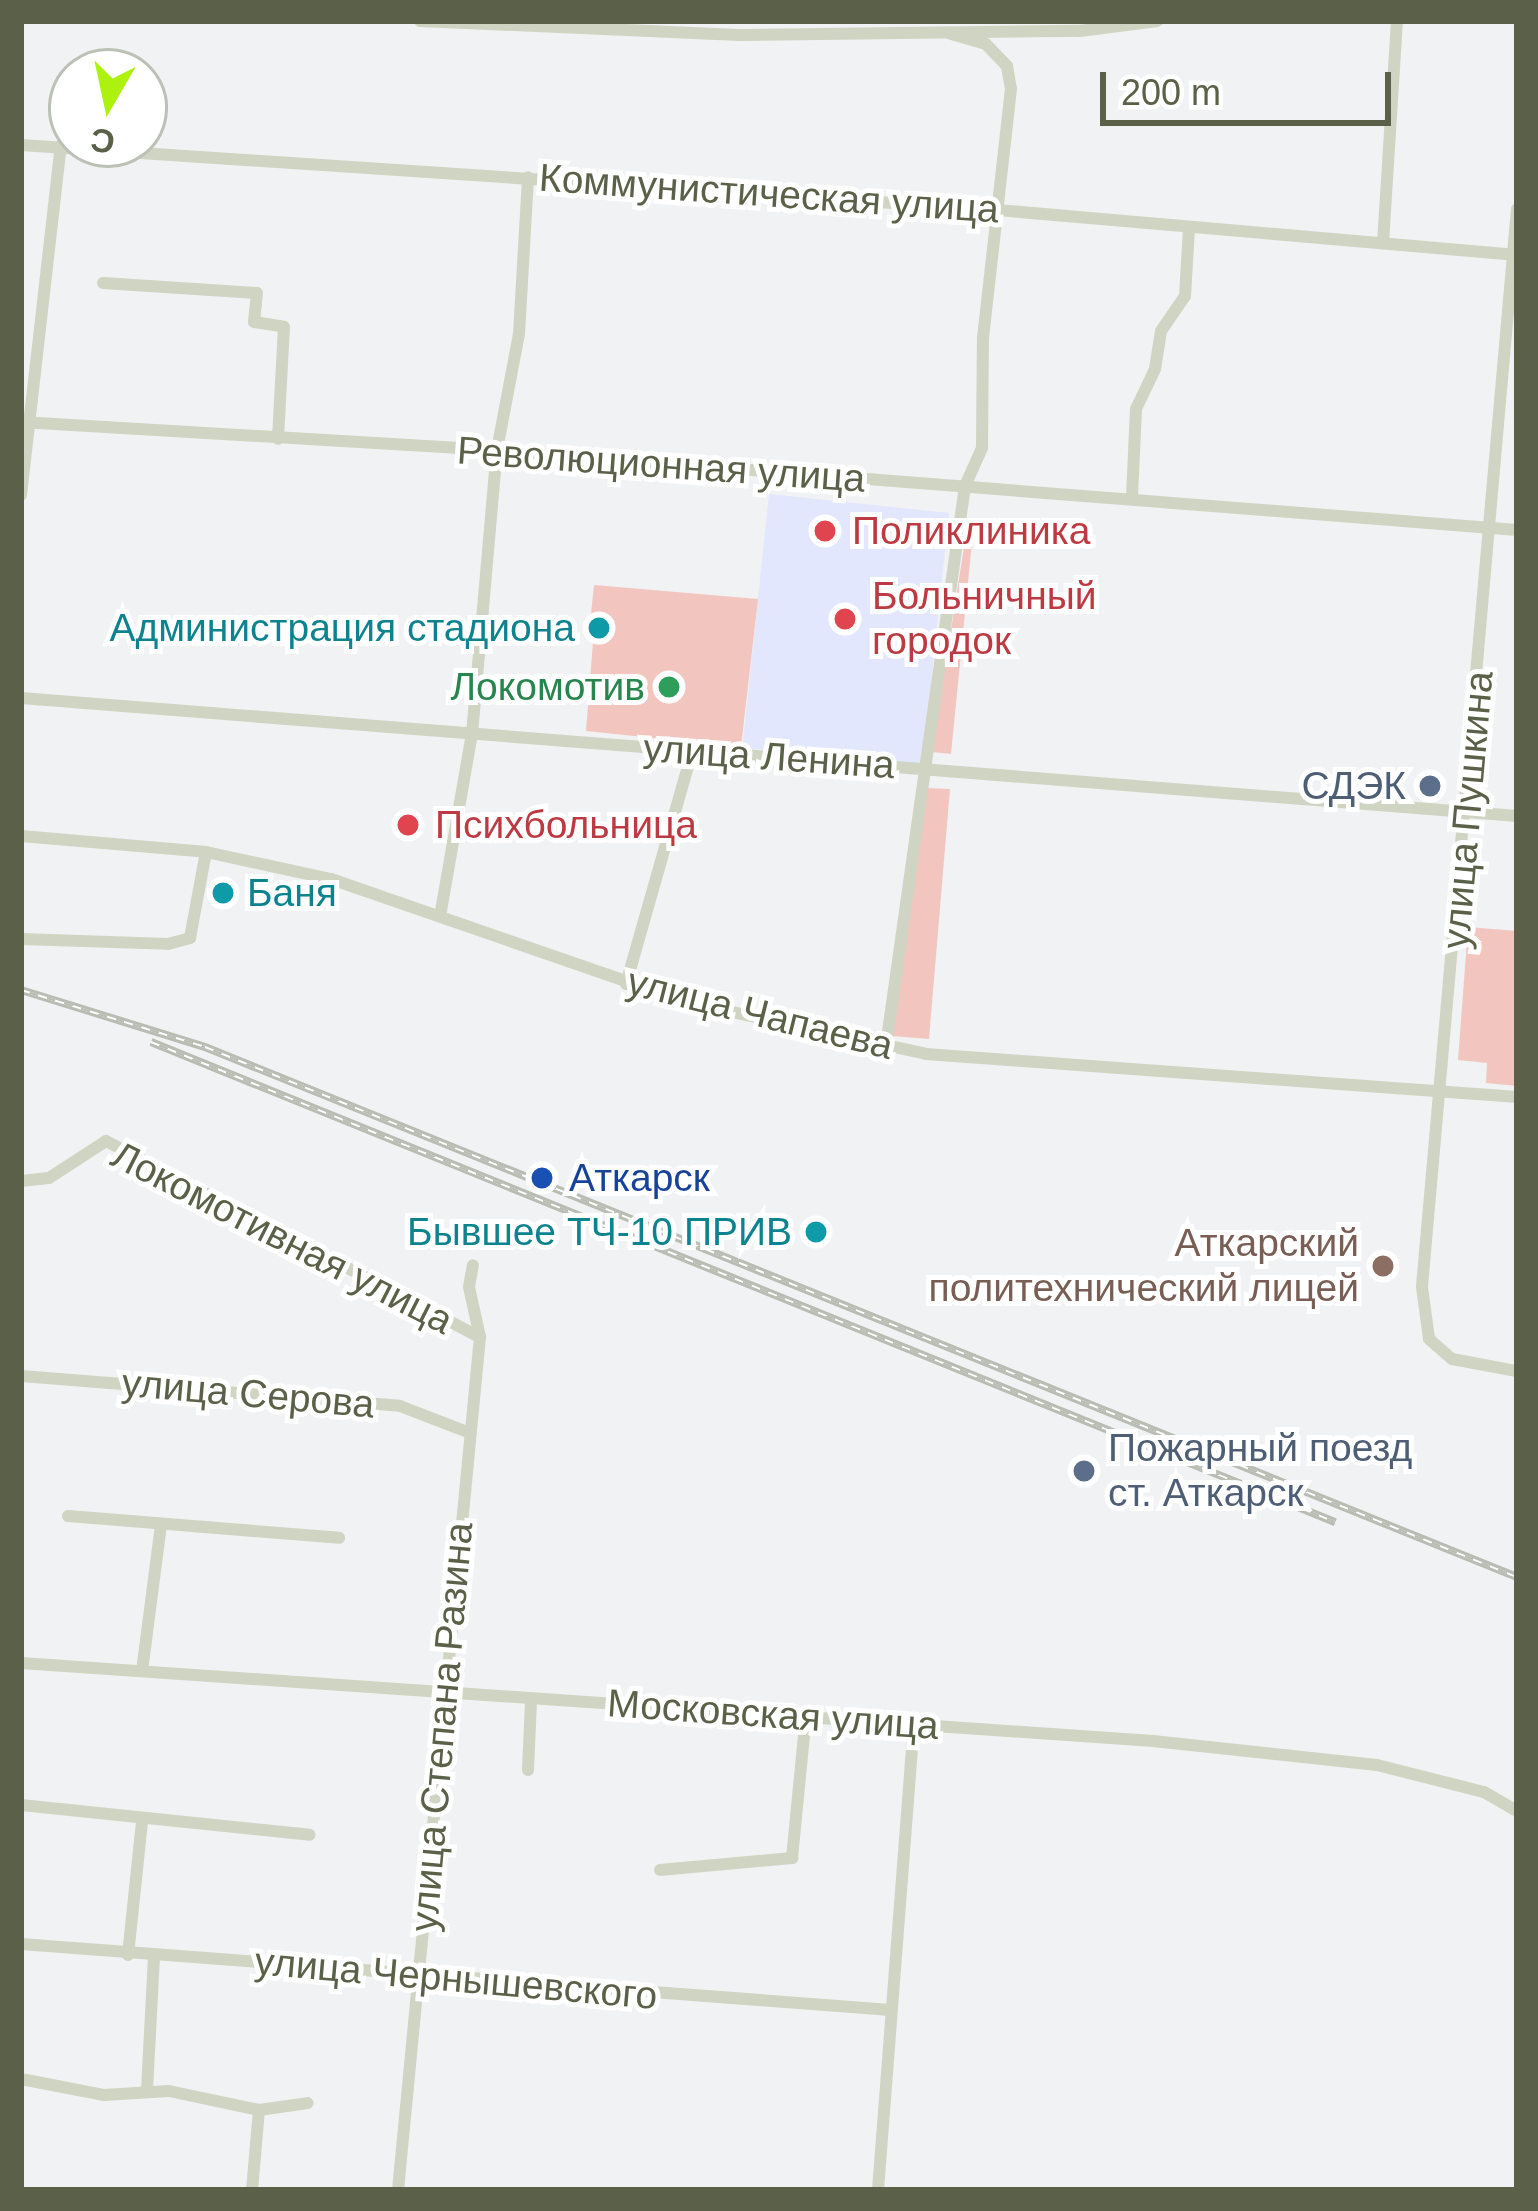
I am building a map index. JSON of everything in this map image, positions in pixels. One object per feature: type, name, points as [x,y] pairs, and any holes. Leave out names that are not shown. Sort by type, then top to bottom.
[{"type":"street","points":[[420,21],[739,35],[950,34],[1157,21]]},
{"type":"street","points":[[1383,243],[1397,21]]},
{"type":"street","points":[[886,1046],[920,768],[965,486],[982,448],[983,338],[1007,66],[986,44],[950,34]]},
{"type":"street","name":"Коммунистическая улица","points":[[168,153],[997,210],[1516,255]]},
{"type":"street","points":[[21,495],[24,422],[58,168]]},
{"type":"street","points":[[441,911],[472,734],[497,450],[519,334],[528,177]]},
{"type":"street","name":"улица Пушкина","points":[[1517,208],[1494,528],[1422,1287],[1429,1339],[1452,1359],[1517,1371]]},
{"type":"street","points":[[1132,497],[1136,409],[1155,369],[1161,331],[1185,296],[1190,229]]},
{"type":"street","points":[[103,284],[257,293],[254,322],[284,327],[278,439]]},
{"type":"street","name":"Революционная улица","points":[[24,422],[497,450],[1517,530]]},
{"type":"street","name":"улица Ленина","points":[[21,698],[1517,816]]},
{"type":"street","points":[[626,984],[692,753]]},
{"type":"street","name":"улица Чапаева","points":[[21,836],[206,852],[441,911],[626,984],[886,1046],[1517,1097]]},
{"type":"street","points":[[21,939],[167,944],[190,938],[206,852]]},
{"type":"street","name":"Локомотивная улица","points":[[21,1180],[49,1178],[106,1142],[480,1337]]},
{"type":"street","name":"улица Степана Разина","points":[[398,2190],[480,1337],[469,1288],[473,1265]]},
{"type":"street","name":"улица Серова","points":[[21,1376],[400,1406],[470,1433]]},
{"type":"street","points":[[68,1516],[339,1538]]},
{"type":"street","points":[[142,1671],[161,1524]]},
{"type":"street","name":"Московская улица","points":[[21,1663],[532,1700],[806,1714],[1377,1765],[1484,1792],[1517,1811]]},
{"type":"street","points":[[528,1770],[532,1700]]},
{"type":"street","points":[[660,1870],[792,1858],[806,1714]]},
{"type":"street","points":[[878,2190],[914,1723]]},
{"type":"street","points":[[21,1805],[142,1822]]},
{"type":"street","points":[[128,1955],[142,1822],[149,1813],[309,1835]]},
{"type":"street","name":"улица Чернышевского","points":[[21,1944],[890,2011]]},
{"type":"street","points":[[147,2090],[154,1957]]},
{"type":"street","points":[[21,2079],[104,2095],[147,2090],[259,2110],[308,2103]]},
{"type":"street","points":[[252,2190],[259,2110]]},
{"type":"shaded area","name":"Больничный городок","points":[[769,494],[949,513],[922,767],[742,748]]},
{"type":"shaded area","points":[[968,521],[974,522],[951,754],[932,752]]},
{"type":"shaded area","name":"Локомотив","points":[[594,585],[758,599],[741,747],[586,731],[593,642],[606,642],[608,616],[591,614]]},
{"type":"shaded area","points":[[925,788],[950,789],[929,1039],[892,1036]]},
{"type":"shaded area","points":[[1468,927],[1517,931],[1517,1086],[1486,1083],[1487,1063],[1458,1060]]},
{"type":"railway","points":[[21,990],[205,1047],[1517,1577]]},
{"type":"railway","points":[[151,1042],[1335,1522]]},
{"type":"place","name":"Поликлиника","points":[[825,531]]},
{"type":"place","name":"Больничный городок","points":[[845,619]]},
{"type":"place","name":"Администрация стадиона","points":[[599,628]]},
{"type":"place","name":"Локомотив","points":[[669,687]]},
{"type":"place","name":"СДЭК","points":[[1430,786]]},
{"type":"place","name":"Психбольница","points":[[408,825]]},
{"type":"place","name":"Баня","points":[[223,893]]},
{"type":"place","name":"Аткарск","points":[[542,1178]]},
{"type":"place","name":"Бывшее ТЧ-10 ПРИВ","points":[[816,1232]]},
{"type":"place","name":"Аткарский политехнический лицей","points":[[1383,1266]]},
{"type":"place","name":"Пожарный поезд ст. Аткарск","points":[[1084,1471]]}]
